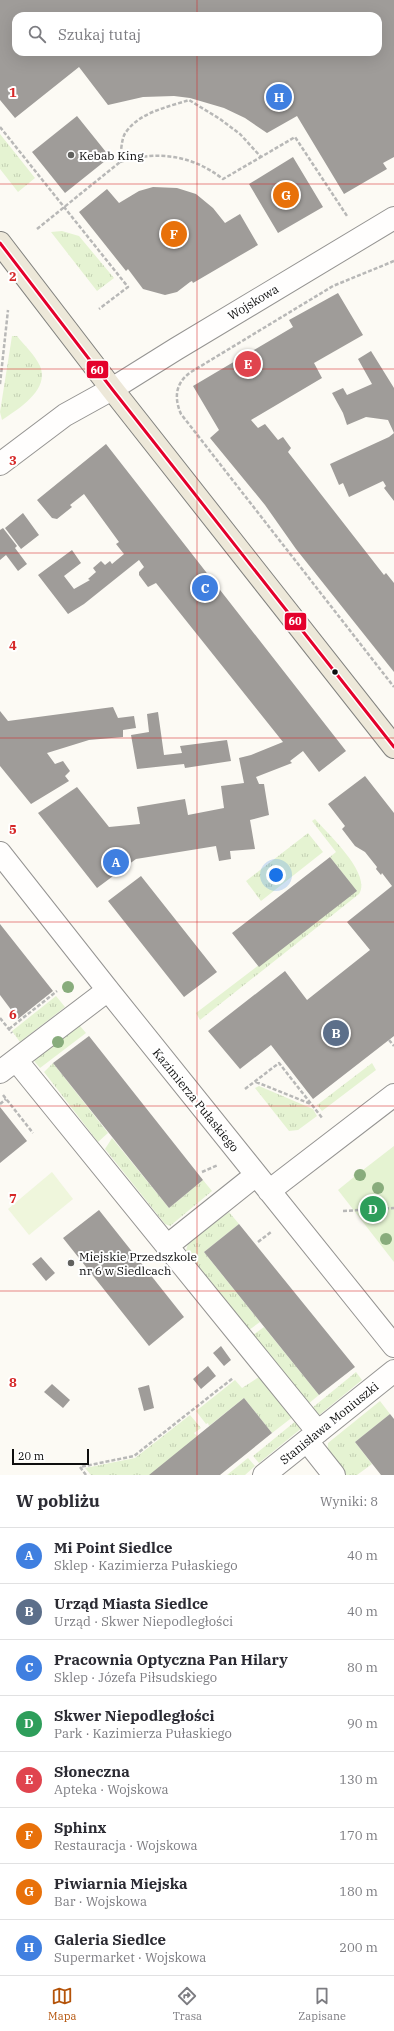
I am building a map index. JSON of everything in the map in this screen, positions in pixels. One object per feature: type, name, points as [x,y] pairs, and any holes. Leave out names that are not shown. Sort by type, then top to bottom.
[{"type":"main road","points":[[0,243],[112,389],[394,747]]},
{"type":"street","name":"Wojskowa","points":[[0,464],[65,415],[112,389],[394,218]]},
{"type":"street","name":"Kazimierza Pułaskiego","points":[[0,853],[394,1346]]},
{"type":"street","points":[[108,990],[8,1066],[167,1246],[313,1436],[334,1475]]},
{"type":"street","points":[[167,1246],[394,1095]]},
{"type":"street","name":"Stanisława Moniuszki","points":[[264,1475],[394,1371]]},
{"type":"path","points":[[120,162],[125,132],[141,118],[164,108],[189,100],[220,119],[240,134],[261,157]]},
{"type":"path","points":[[0,127],[63,208],[128,286],[99,309]]},
{"type":"path","points":[[37,229],[120,162],[139,156],[164,156],[188,160],[208,167],[223,179],[296,138],[347,216]]},
{"type":"path","points":[[394,260],[333,286],[191,372],[183,377],[178,386],[176,396],[181,414],[394,687]]},
{"type":"path","points":[[0,384],[8,310]]},
{"type":"path","points":[[9,1029],[57,991]]},
{"type":"path","points":[[389,1040],[394,1046]]},
{"type":"path","points":[[245,1089],[279,1063],[325,1121]]},
{"type":"path","points":[[256,1081],[312,1104]]},
{"type":"path","points":[[0,1092],[32,1133]]},
{"type":"path","points":[[0,1104],[6,1099]]},
{"type":"path","points":[[202,1172],[223,1163]]},
{"type":"path","points":[[343,1211],[394,1208]]},
{"type":"path","points":[[258,1242],[276,1228]]},
{"type":"path","points":[[86,1475],[80,1467],[134,1456],[233,1378]]},
{"type":"green space","points":[[0,134],[35,178],[18,192],[0,169]]},
{"type":"green space","points":[[62,231],[79,236],[114,278],[97,291],[51,232]]},
{"type":"green space","points":[[12,336],[17,336],[32,354],[40,366],[42,375],[41,383],[31,398],[2,420],[0,412]]},
{"type":"green space","points":[[315,819],[338,844],[354,865],[359,876],[361,886],[359,894],[200,1020],[196,1013],[356,891],[330,857],[336,852],[312,821]]},
{"type":"green space","points":[[308,833],[323,852],[261,901],[246,881]]},
{"type":"green space","points":[[56,996],[65,1007],[20,1042],[12,1031]]},
{"type":"green space","points":[[75,1020],[86,1033],[40,1068],[30,1056]]},
{"type":"green space","points":[[53,1063],[108,1133],[98,1142],[44,1072]]},
{"type":"green space","points":[[372,1063],[376,1070],[322,1111],[317,1105]]},
{"type":"green space","points":[[259,1086],[313,1109],[317,1116],[298,1130],[289,1131],[255,1088]]},
{"type":"green space","points":[[112,1138],[169,1208],[203,1180],[212,1191],[170,1226],[165,1224],[105,1149]]},
{"type":"green space","points":[[394,1146],[394,1262],[338,1190],[354,1177],[353,1175],[362,1169],[363,1170]]},
{"type":"green space","points":[[52,1172],[73,1199],[29,1235],[8,1209]]},
{"type":"green space","points":[[229,1212],[239,1224],[204,1252],[260,1322],[249,1330],[186,1251],[188,1243]]},
{"type":"green space","points":[[264,1327],[319,1395],[308,1404],[253,1335]]},
{"type":"green space","points":[[356,1372],[362,1380],[318,1416],[312,1408]]},
{"type":"green space","points":[[259,1377],[294,1416],[272,1433],[244,1398],[209,1426],[208,1423],[206,1424],[196,1411],[235,1380],[242,1388]]},
{"type":"green space","points":[[380,1401],[390,1414],[355,1442],[372,1464],[357,1475],[345,1475],[331,1456],[328,1443]]},
{"type":"green space","points":[[190,1415],[201,1428],[194,1433],[197,1436],[150,1475],[91,1475],[85,1468],[135,1458]]},
{"type":"green space","points":[[297,1420],[303,1427],[259,1463],[253,1456]]},
{"type":"green space","points":[[248,1458],[255,1466],[245,1475],[227,1475]]},
{"type":"building","points":[[0,0],[394,0],[394,157],[383,163],[387,169],[344,194],[297,116],[267,133],[245,118],[224,108],[190,98],[174,96],[143,97],[108,105],[79,67],[15,118],[0,100]]},
{"type":"building","name":"Kebab King","points":[[77,116],[110,157],[65,193],[32,152]]},
{"type":"building","points":[[293,157],[323,207],[278,233],[249,184]]},
{"type":"building","points":[[153,187],[177,188],[196,194],[213,208],[225,223],[240,214],[258,245],[193,283],[192,281],[190,282],[177,292],[165,295],[143,289],[128,269],[126,271],[79,212],[107,189],[119,203],[139,191]]},
{"type":"building","points":[[338,293],[363,335],[314,363],[322,378],[251,420],[258,428],[265,424],[278,440],[283,437],[291,448],[288,452],[384,575],[386,573],[394,583],[394,672],[296,549],[265,505],[210,438],[219,430],[193,386],[293,327],[289,320]]},
{"type":"building","points":[[371,351],[394,388],[394,433],[388,420],[366,417],[347,425],[343,413],[332,393],[343,388],[347,395],[372,384],[358,359]]},
{"type":"building","points":[[394,433],[394,501],[384,488],[386,486],[383,481],[349,497],[343,483],[339,485],[330,464],[389,437]]},
{"type":"building","points":[[106,444],[346,751],[319,772],[303,751],[290,761],[292,763],[256,777],[259,784],[264,784],[269,815],[250,820],[255,849],[230,851],[231,859],[219,861],[216,846],[136,859],[97,888],[38,813],[77,787],[109,827],[140,824],[137,807],[185,799],[188,815],[224,808],[221,786],[244,783],[239,758],[251,755],[283,742],[156,583],[148,587],[139,575],[139,572],[144,567],[139,560],[84,604],[68,614],[38,575],[72,550],[81,563],[64,576],[74,589],[90,580],[88,579],[96,572],[93,568],[101,561],[105,565],[110,561],[112,564],[124,554],[116,544],[119,542],[84,494],[70,505],[72,507],[57,519],[52,518],[37,500]]},
{"type":"building","points":[[23,513],[39,535],[21,549],[5,528]]},
{"type":"building","points":[[3,528],[17,546],[15,548],[27,564],[18,571],[6,555],[0,560],[0,530]]},
{"type":"building","points":[[113,707],[118,718],[134,716],[136,728],[123,730],[123,737],[89,740],[47,753],[55,764],[63,761],[70,771],[65,776],[69,781],[31,804],[0,766],[0,711],[8,721]]},
{"type":"building","points":[[158,712],[164,755],[182,753],[180,746],[227,740],[231,761],[185,768],[184,764],[137,769],[131,735],[149,732],[147,714]]},
{"type":"building","points":[[365,776],[394,813],[394,1036],[313,1099],[271,1045],[240,1069],[208,1031],[285,971],[307,1000],[370,950],[347,922],[392,886],[382,873],[381,875],[376,869],[377,867],[365,852],[355,846],[342,829],[345,826],[328,804]]},
{"type":"building","points":[[330,857],[357,891],[259,967],[232,933]]},
{"type":"building","points":[[141,876],[217,972],[184,997],[108,901]]},
{"type":"building","points":[[0,924],[53,991],[18,1019],[0,995]]},
{"type":"building","points":[[89,1036],[203,1180],[169,1208],[53,1063]]},
{"type":"building","points":[[0,1107],[27,1141],[0,1163]]},
{"type":"building","points":[[99,1210],[184,1317],[149,1346],[63,1238]]},
{"type":"building","points":[[239,1224],[355,1367],[319,1395],[204,1252]]},
{"type":"building","points":[[41,1257],[55,1273],[46,1281],[32,1264]]},
{"type":"building","points":[[221,1346],[231,1360],[224,1366],[213,1353]]},
{"type":"building","points":[[208,1366],[216,1376],[201,1389],[193,1379]]},
{"type":"building","points":[[52,1384],[70,1400],[63,1408],[44,1392]]},
{"type":"building","points":[[149,1385],[154,1408],[144,1411],[138,1388]]},
{"type":"building","points":[[244,1398],[272,1433],[220,1475],[149,1475]]},
{"type":"building","points":[[390,1414],[394,1419],[394,1475],[381,1475],[355,1442]]},
{"type":"transit line","name":"60","points":[[0,243],[112,389],[394,747]]},
{"type":"place","name":"Galeria Siedlce","points":[[279,97]]},
{"type":"place","name":"Kebab King","points":[[71,155]]},
{"type":"place","name":"Piwiarnia Miejska","points":[[286,195]]},
{"type":"place","name":"Sphinx","points":[[174,234]]},
{"type":"place","name":"Słoneczna","points":[[248,364]]},
{"type":"place","name":"Pracownia Optyczna Pan Hilary","points":[[205,588]]},
{"type":"place","name":"Mi Point Siedlce","points":[[116,862]]},
{"type":"place","name":"Urząd Miasta Siedlce","points":[[336,1033]]},
{"type":"place","name":"Skwer Niepodległości","points":[[373,1209]]},
{"type":"place","name":"Miejskie Przedszkole nr 6 w Siedlcach","points":[[71,1263]]}]
